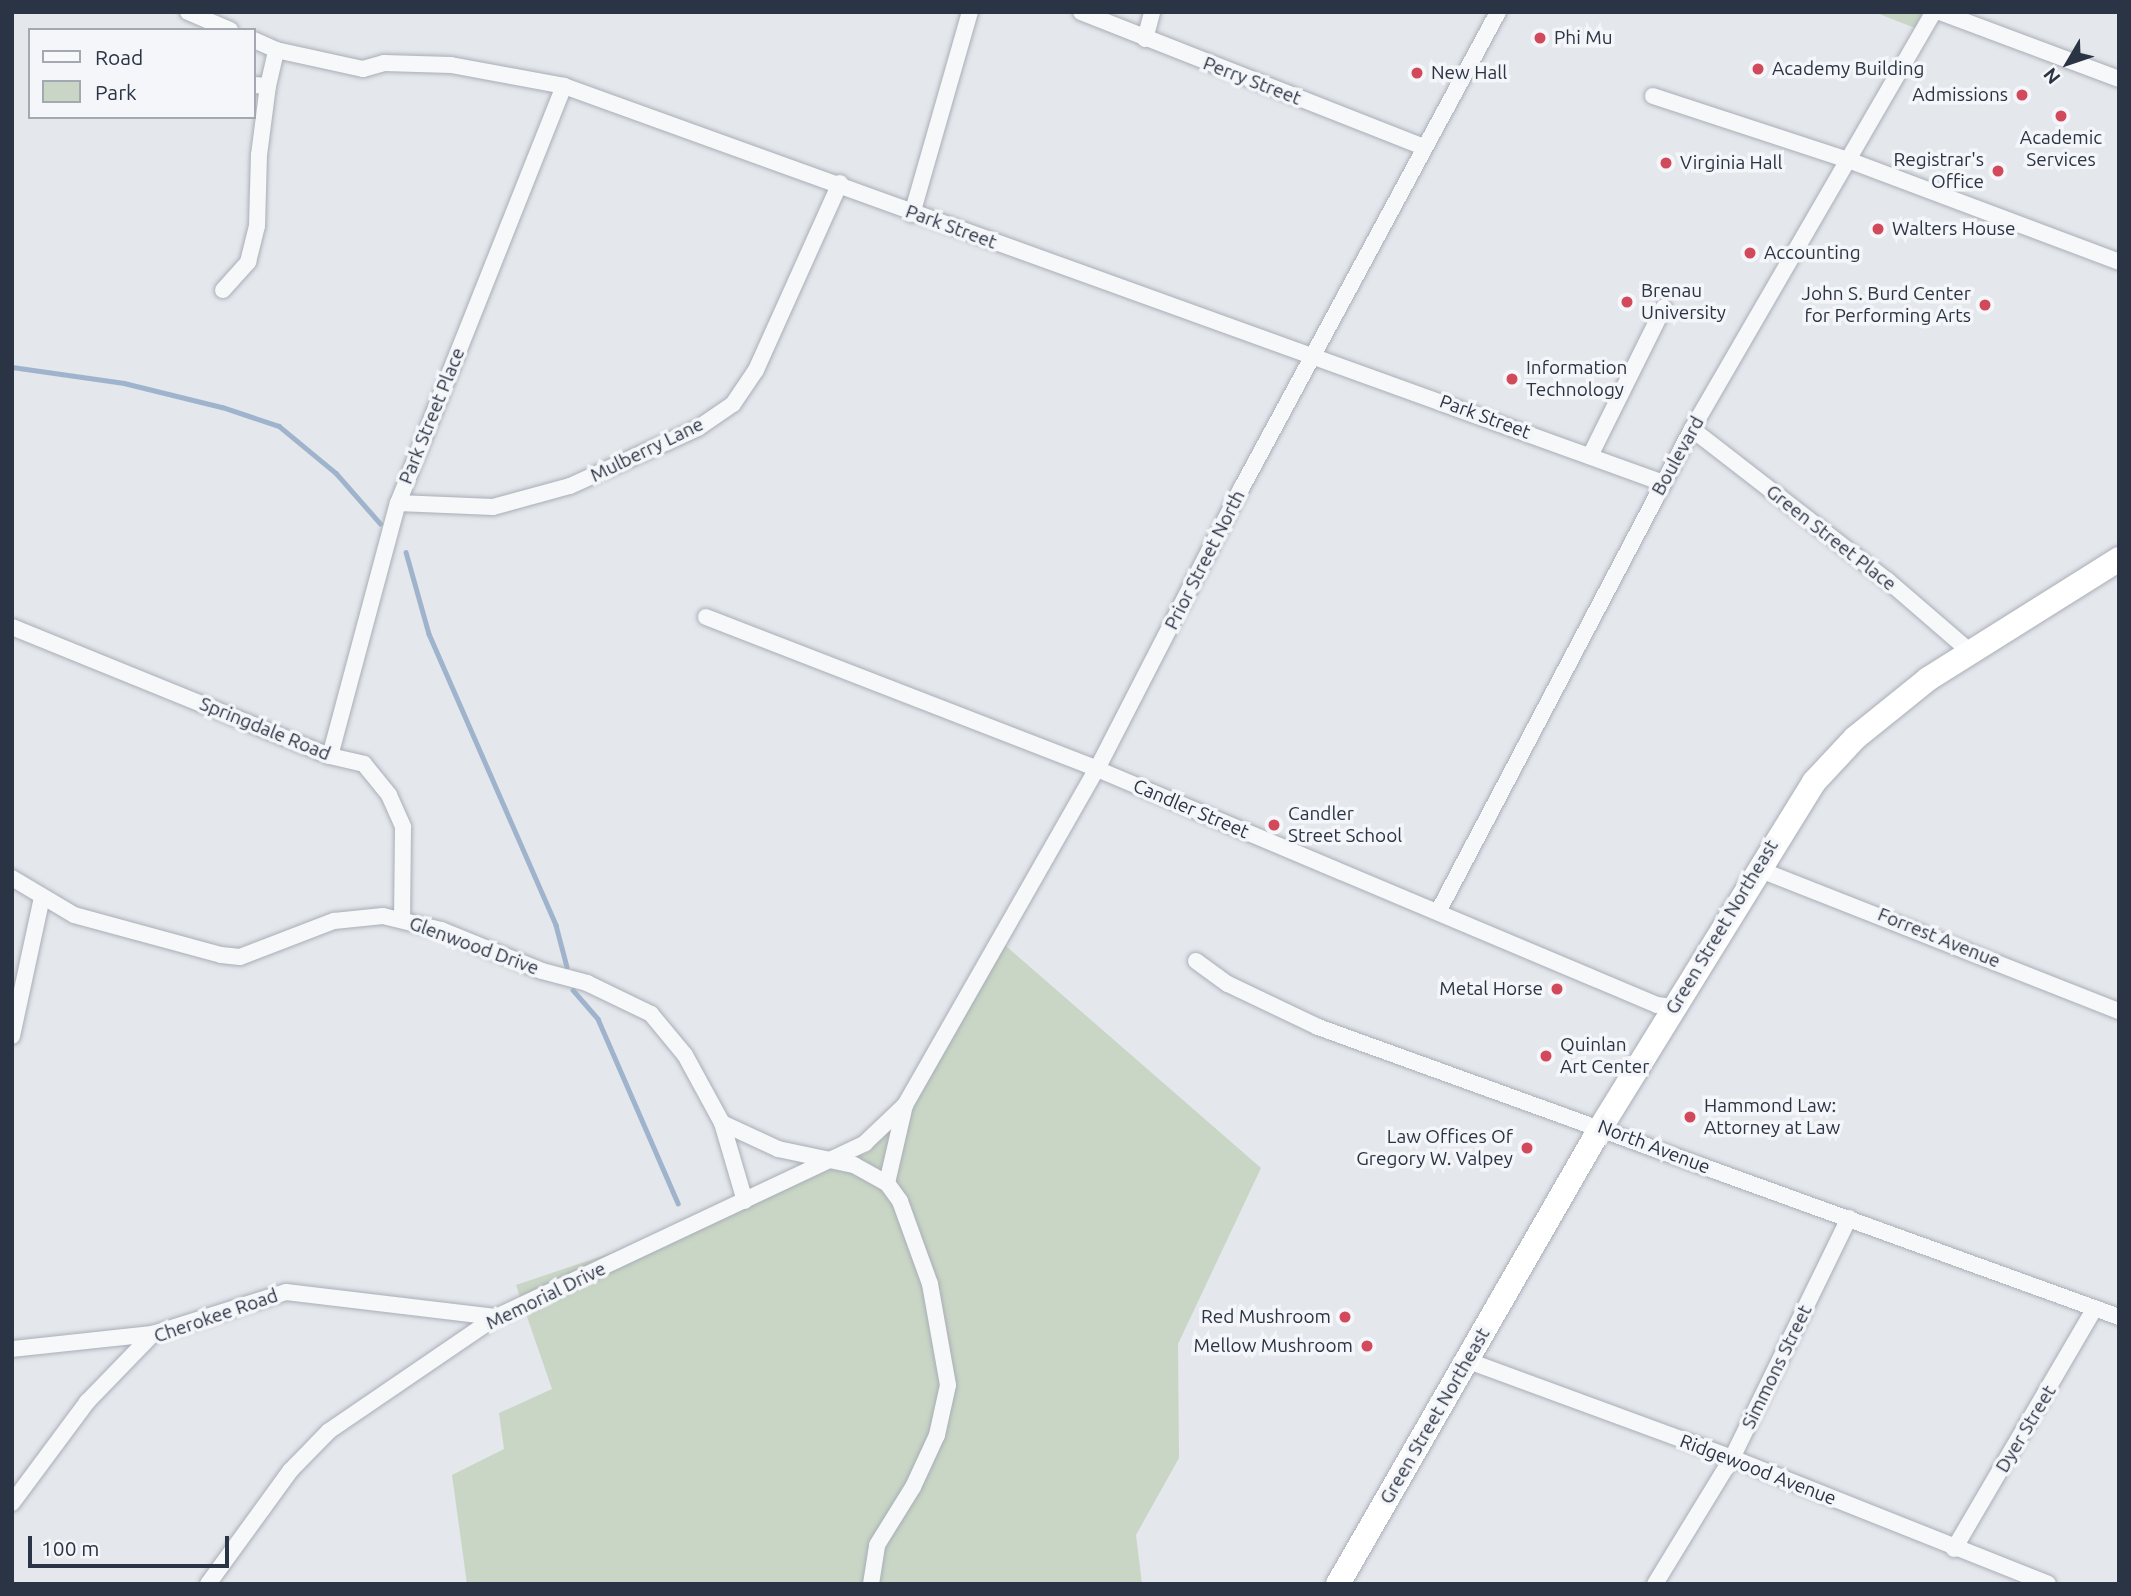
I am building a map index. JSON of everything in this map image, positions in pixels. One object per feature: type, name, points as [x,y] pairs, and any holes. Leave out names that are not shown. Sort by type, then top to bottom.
[{"type":"highway","name":"Green Street Northeast","points":[[1338,1584],[1673,1007],[1758,869],[1836,756],[1968,650],[2119,559]]},
{"type":"street","points":[[188,12],[225,28]]},
{"type":"street","points":[[912,214],[970,12]]},
{"type":"street","name":"Perry Street","points":[[1082,12],[1424,147]]},
{"type":"street","points":[[1145,39],[1152,12]]},
{"type":"street","name":"Prior Street North","points":[[905,1105],[1097,769],[1424,147],[1498,12]]},
{"type":"street","name":"Boulevard","points":[[1439,910],[1692,429],[1851,161],[1934,12]]},
{"type":"street","points":[[1940,12],[2119,79]]},
{"type":"street","name":"Park Street","points":[[256,41],[276,50],[363,69],[384,63],[451,65],[564,86],[841,183],[912,214],[1315,354],[1663,483]]},
{"type":"street","points":[[223,290],[248,262],[257,226],[261,85],[276,50]]},
{"type":"street","name":"Park Street Place","points":[[330,757],[398,503],[564,86]]},
{"type":"street","points":[[1653,96],[1851,161],[2119,262]]},
{"type":"street","name":"Mulberry Lane","points":[[398,503],[493,507],[570,486],[698,428],[733,404],[756,370],[841,183]]},
{"type":"street","points":[[1590,456],[1664,307]]},
{"type":"street","name":"Green Street Place","points":[[1692,429],[1887,580],[1968,650]]},
{"type":"street","name":"Candler Street","points":[[706,617],[1097,769],[1439,910],[1657,1005],[1673,1007]]},
{"type":"street","name":"Springdale Road","points":[[12,627],[330,757],[364,764],[389,795],[403,827],[402,920]]},
{"type":"street","name":"Forrest Avenue","points":[[1758,869],[2119,1011]]},
{"type":"street","name":"Glenwood Drive","points":[[12,878],[74,915],[240,957],[334,920],[383,916],[402,920],[587,983],[651,1014],[685,1055],[722,1123],[745,1201]]},
{"type":"street","points":[[12,1036],[42,897]]},
{"type":"street","name":"North Avenue","points":[[1196,961],[1228,984],[1318,1027],[1601,1127],[2119,1317]]},
{"type":"street","points":[[887,1183],[905,1105]]},
{"type":"street","name":"Memorial Drive","points":[[208,1584],[289,1471],[328,1431],[496,1317],[865,1143],[905,1105]]},
{"type":"street","points":[[722,1123],[778,1149],[830,1158],[887,1183],[900,1201],[930,1284],[948,1385],[937,1435],[913,1488],[877,1545],[871,1584]]},
{"type":"street","name":"Simmons Street","points":[[1655,1584],[1732,1458],[1849,1218]]},
{"type":"street","name":"Cherokee Road","points":[[12,1503],[87,1402],[153,1334],[286,1292],[496,1317]]},
{"type":"street","name":"Dyer Street","points":[[1954,1549],[2095,1308]]},
{"type":"street","points":[[12,1349],[153,1334]]},
{"type":"street","name":"Ridgewood Avenue","points":[[1466,1360],[1732,1458],[1954,1549],[2049,1584]]},
{"type":"green space","points":[[1874,12],[1923,12],[1915,28]]},
{"type":"green space","points":[[998,939],[1261,1168],[1178,1344],[1179,1458],[1136,1535],[1142,1584],[467,1584],[452,1475],[504,1449],[499,1413],[552,1389],[516,1285],[611,1253],[869,1152]]},
{"type":"waterway","points":[[12,367],[124,383],[222,407],[279,426],[336,473],[380,523]]},
{"type":"waterway","points":[[406,552],[429,634],[556,925],[567,967]]},
{"type":"waterway","points":[[573,990],[598,1019],[678,1203]]},
{"type":"place","name":"Phi Mu","points":[[1540,38]]},
{"type":"place","name":"Academy Building","points":[[1758,69]]},
{"type":"place","name":"New Hall","points":[[1417,73]]},
{"type":"place","name":"Admissions","points":[[2022,95]]},
{"type":"place","name":"Academic Services","points":[[2061,116]]},
{"type":"place","name":"Virginia Hall","points":[[1666,163]]},
{"type":"place","name":"Registrar's Office","points":[[1998,171]]},
{"type":"place","name":"Walters House","points":[[1878,229]]},
{"type":"place","name":"Accounting","points":[[1750,253]]},
{"type":"place","name":"Brenau University","points":[[1627,302]]},
{"type":"place","name":"John S. Burd Center for Performing Arts","points":[[1985,305]]},
{"type":"place","name":"Information Technology","points":[[1512,379]]},
{"type":"place","name":"Candler Street School","points":[[1274,825]]},
{"type":"place","name":"Metal Horse","points":[[1557,989]]},
{"type":"place","name":"Quinlan Art Center","points":[[1546,1056]]},
{"type":"place","name":"Hammond Law: Attorney at Law","points":[[1690,1117]]},
{"type":"place","name":"Law Offices Of Gregory W. Valpey","points":[[1527,1148]]},
{"type":"place","name":"Red Mushroom","points":[[1345,1317]]},
{"type":"place","name":"Mellow Mushroom","points":[[1367,1346]]}]
